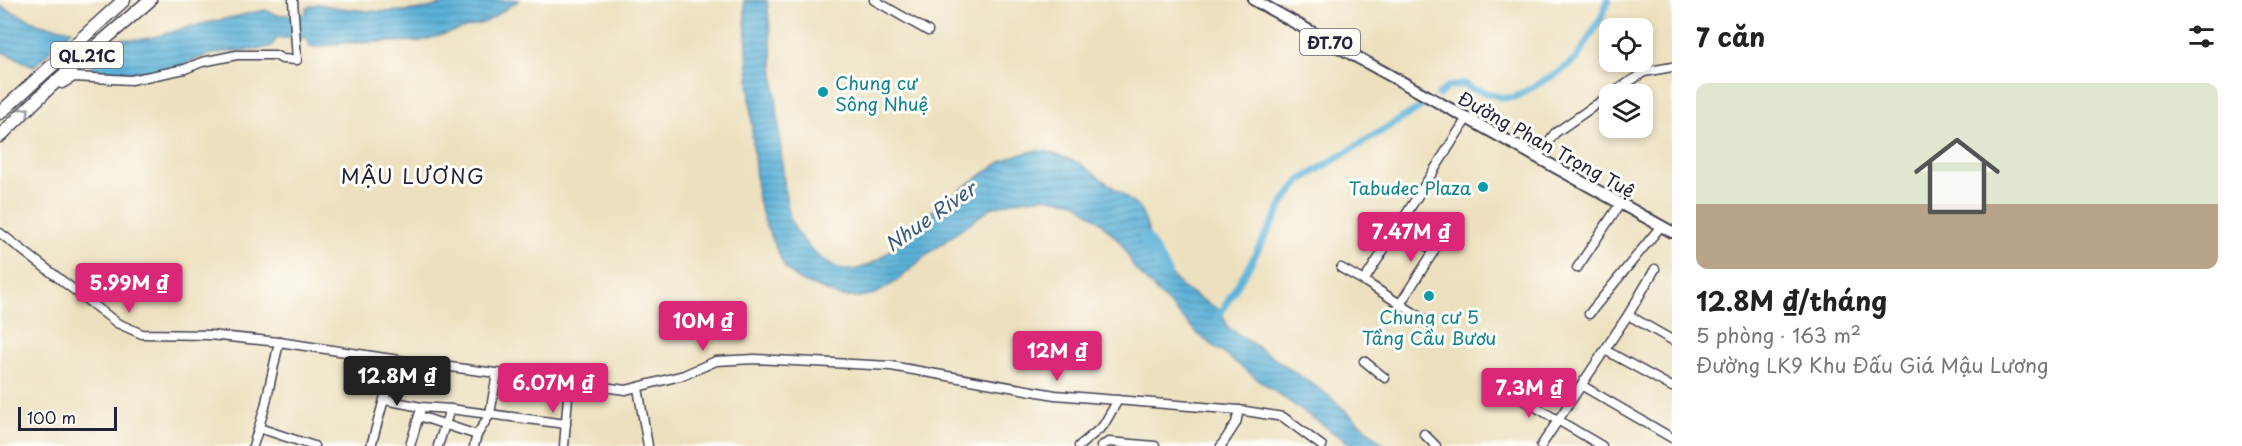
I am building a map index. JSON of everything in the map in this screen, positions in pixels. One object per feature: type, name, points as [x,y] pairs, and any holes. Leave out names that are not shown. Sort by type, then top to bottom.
[{"type":"highway","name":"QL.21C","points":[[0,113],[124,0]]},
{"type":"highway","name":"QL.21C","points":[[0,136],[48,89],[150,0]]},
{"type":"main road","name":"Đường Phan Trọng Tuệ","points":[[1254,0],[1672,232]]},
{"type":"street","points":[[48,89],[53,90],[70,77],[131,80],[237,55],[275,55],[282,59],[297,60],[293,0]]},
{"type":"street","points":[[874,0],[928,31]]},
{"type":"street","points":[[1626,84],[1644,72],[1672,67]]},
{"type":"street","points":[[1536,157],[1555,133],[1599,103]]},
{"type":"street","points":[[1364,281],[1467,118]]},
{"type":"street","points":[[1577,268],[1620,204]]},
{"type":"street","points":[[1589,314],[1661,226]]},
{"type":"street","points":[[1398,227],[1434,251],[1400,304]]},
{"type":"street","points":[[0,232],[117,323],[142,334],[209,335],[279,342],[395,360],[626,390],[684,375],[717,361],[754,359],[891,366],[1055,395],[1239,410],[1283,417],[1322,446]]},
{"type":"street","points":[[1341,268],[1425,320]]},
{"type":"street","points":[[1543,445],[1628,315],[1655,269]]},
{"type":"street","points":[[1628,315],[1672,340]]},
{"type":"street","points":[[254,446],[279,342]]},
{"type":"street","points":[[1605,350],[1672,387]]},
{"type":"street","points":[[371,446],[395,360]]},
{"type":"street","points":[[1364,361],[1385,378]]},
{"type":"street","points":[[474,446],[477,435],[490,414],[497,374]]},
{"type":"street","points":[[564,446],[569,384]]},
{"type":"street","points":[[1581,385],[1672,438]]},
{"type":"street","points":[[638,388],[648,446]]},
{"type":"street","points":[[1515,395],[1602,446]]},
{"type":"street","points":[[385,400],[420,412],[445,426],[477,435]]},
{"type":"street","points":[[1079,446],[1108,420],[1118,400]]},
{"type":"street","points":[[420,412],[450,409],[566,424]]},
{"type":"street","points":[[438,446],[450,409]]},
{"type":"street","points":[[1221,446],[1236,423],[1239,410]]},
{"type":"street","points":[[410,446],[420,412]]},
{"type":"street","points":[[259,428],[314,446]]},
{"type":"street","points":[[1424,434],[1436,446]]},
{"type":"street","points":[[1089,439],[1100,446],[1109,442],[1155,446]]},
{"type":"water","points":[[459,0],[519,0],[486,22],[421,41],[342,43],[316,47],[309,46],[306,38],[277,38],[272,46],[213,54],[152,74],[119,75],[86,72],[122,38],[147,38],[265,10],[277,15],[306,14],[306,8],[317,4],[354,10],[388,12],[422,9]]},
{"type":"water","points":[[744,0],[767,0],[785,193],[789,214],[801,238],[827,262],[847,270],[857,269],[877,260],[926,216],[1001,162],[1033,151],[1046,151],[1079,163],[1140,209],[1147,226],[1153,255],[1183,288],[1221,311],[1228,327],[1324,392],[1386,446],[1353,446],[1268,387],[1199,335],[1135,269],[1122,244],[1098,220],[1075,202],[1043,197],[991,208],[928,254],[897,281],[876,294],[841,297],[799,280],[785,268],[765,223],[758,199]]},
{"type":"water","points":[[0,6],[40,24],[72,30],[34,66],[0,51]]},
{"type":"waterway","points":[[1439,95],[1447,87],[1465,84],[1469,88],[1504,98],[1515,97],[1561,71],[1577,58],[1602,16],[1608,0]]},
{"type":"waterway","name":"Nhue River","points":[[42,39],[104,60],[114,60]]},
{"type":"waterway","points":[[1217,319],[1285,200],[1301,180],[1429,102]]},
{"type":"waterway","name":"Nhue River","points":[[1144,236],[1166,272]]},
{"type":"place","name":"Chung cư Sông Nhuệ","points":[[823,92]]},
{"type":"place","name":"Tabudec Plaza","points":[[1483,187]]},
{"type":"place","name":"Chung cư 5 Tầng Cầu Bươu","points":[[1429,296]]},
{"type":"district","name":"MẬU LƯƠNG","points":[[413,176]]}]
